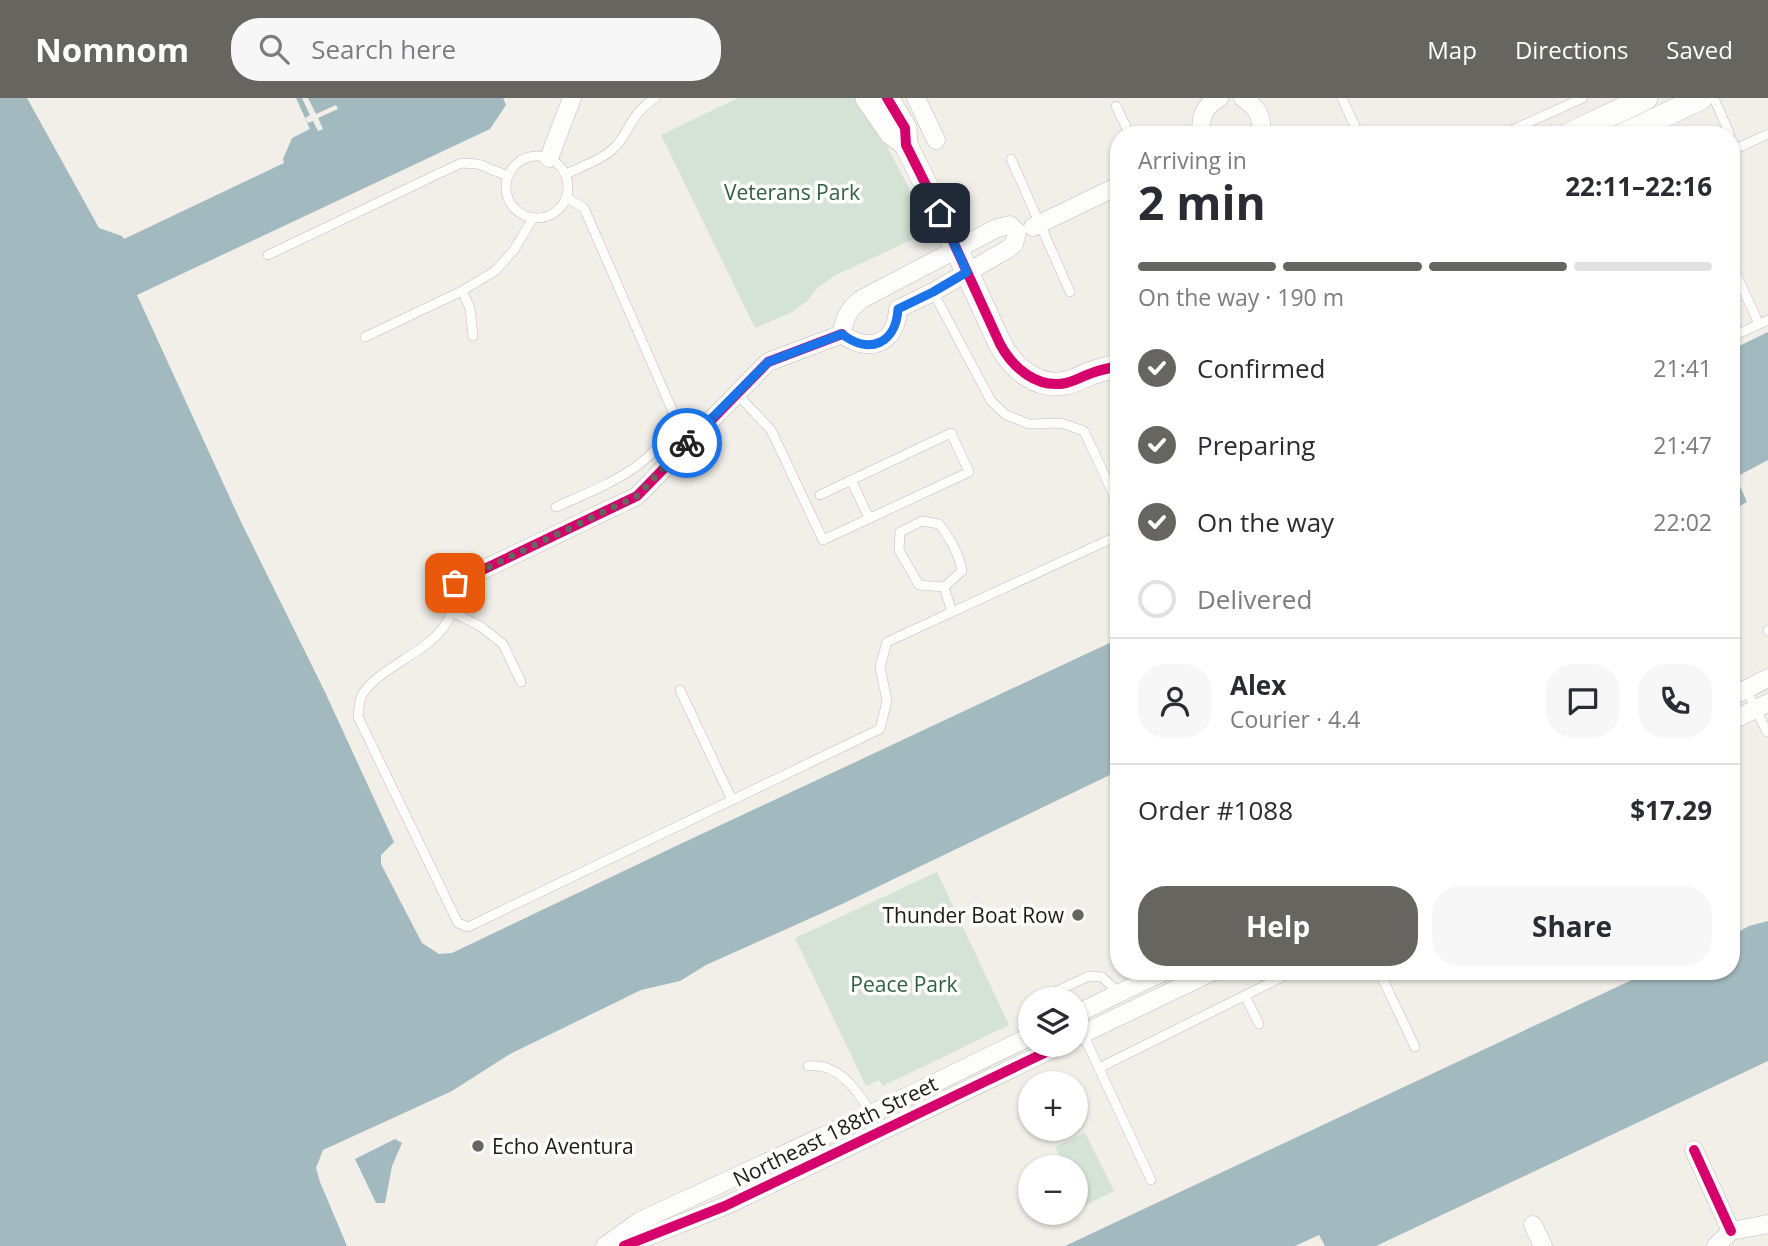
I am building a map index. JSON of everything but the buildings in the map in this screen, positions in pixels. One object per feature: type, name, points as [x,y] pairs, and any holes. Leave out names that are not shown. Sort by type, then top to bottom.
[{"type":"street","points":[[549,158],[572,98]]},
{"type":"street","points":[[867,98],[891,132],[906,145]]},
{"type":"street","points":[[887,98],[905,128],[906,145],[1003,350],[1022,372],[1040,381],[1063,384],[1110,368]]},
{"type":"street","points":[[916,98],[936,140]]},
{"type":"street","points":[[1201,126],[1207,107],[1219,98]]},
{"type":"street","points":[[1583,126],[1619,105],[1646,98]]},
{"type":"street","points":[[1642,126],[1701,98]]},
{"type":"street","points":[[842,334],[862,345],[885,340],[898,321],[898,309],[1008,249],[1028,228],[1110,191]]},
{"type":"street","points":[[842,334],[850,309],[860,300],[1004,225],[1028,228]]},
{"type":"street","points":[[455,583],[637,496],[768,362],[842,334]]},
{"type":"street","points":[[1095,372],[1110,359]]},
{"type":"street","points":[[1740,692],[1768,678]]},
{"type":"street","points":[[1740,717],[1762,706]]},
{"type":"street","points":[[1088,1008],[1146,980]]},
{"type":"street","points":[[1088,1031],[1195,980]]},
{"type":"street","name":"Northeast 188th Street","points":[[605,1246],[640,1221],[869,1115],[1018,1053]]},
{"type":"street","name":"Northeast 188th Street","points":[[624,1246],[713,1210],[863,1139],[1018,1056]]},
{"type":"street","points":[[1694,1150],[1731,1231]]},
{"type":"street","points":[[1716,1246],[1731,1231],[1768,1224]]},
{"type":"street","points":[[1533,1225],[1544,1246]]},
{"type":"lane","points":[[566,174],[609,152],[617,145],[639,109],[654,98]]},
{"type":"lane","points":[[1342,98],[1355,126]]},
{"type":"lane","points":[[1521,126],[1583,98]]},
{"type":"lane","points":[[1714,98],[1726,126]]},
{"type":"lane","points":[[1115,106],[1125,126]]},
{"type":"lane","points":[[1255,111],[1264,126]]},
{"type":"lane","points":[[1740,147],[1768,134]]},
{"type":"lane","points":[[529,156],[549,158],[559,163],[566,174],[569,182],[567,198],[558,212],[548,217],[533,218],[519,213],[511,205],[506,186],[508,176],[513,168],[529,156]]},
{"type":"lane","points":[[1011,159],[1028,228],[1070,292]]},
{"type":"lane","points":[[268,255],[461,163],[478,164],[508,176]]},
{"type":"lane","points":[[556,507],[611,481],[643,461],[666,437],[673,412],[584,208],[567,198]]},
{"type":"lane","points":[[365,337],[462,291],[495,271],[514,250],[533,218]]},
{"type":"lane","points":[[1740,280],[1763,322],[1740,334]]},
{"type":"lane","points":[[462,291],[470,308],[473,336]]},
{"type":"lane","points":[[933,292],[990,401],[1006,415],[1029,424],[1061,423],[1084,431],[1110,487]]},
{"type":"lane","points":[[736,393],[771,430],[823,540],[969,472],[951,433],[820,495]]},
{"type":"lane","points":[[851,480],[869,518]]},
{"type":"lane","points":[[922,521],[939,524],[960,556],[962,571],[944,587],[919,585],[899,550],[900,532],[922,521]]},
{"type":"lane","points":[[455,583],[452,612],[446,625],[432,640],[383,674],[362,696],[358,716],[458,923],[468,927],[880,729],[887,701],[880,667],[887,642],[1110,539]]},
{"type":"lane","points":[[944,587],[952,612]]},
{"type":"lane","points":[[452,612],[480,626],[503,645],[521,682]]},
{"type":"lane","points":[[680,690],[732,800]]},
{"type":"lane","points":[[1740,694],[1762,706],[1768,732]]},
{"type":"lane","points":[[1066,987],[1089,976],[1102,977],[1119,993]]},
{"type":"lane","points":[[1099,1068],[1276,980]]},
{"type":"lane","points":[[1382,980],[1415,1047]]},
{"type":"lane","points":[[1245,996],[1259,1024]]},
{"type":"lane","points":[[1088,1046],[1151,1180]]},
{"type":"lane","points":[[808,1066],[815,1065],[838,1072],[858,1091],[869,1115],[863,1127],[863,1139]]},
{"type":"lane","points":[[713,1210],[712,1203],[720,1184]]},
{"type":"lane","points":[[658,1213],[678,1223]]},
{"type":"green space","name":"Veterans Park","points":[[738,98],[855,98],[867,109],[925,218],[924,231],[918,237],[836,275],[818,287],[807,301],[792,312],[755,328],[661,135]]},
{"type":"green space","name":"Peace Park","points":[[937,872],[1009,1025],[883,1086],[879,1080],[866,1086],[795,938]]},
{"type":"green space","points":[[1088,1139],[1114,1191],[1088,1204],[1088,1155],[1059,1155],[1055,1147],[1068,1141]]},
{"type":"water","points":[[0,98],[27,98],[99,228],[124,239],[284,163],[283,159],[292,138],[310,129],[296,98],[503,98],[506,105],[490,129],[137,295],[241,522],[325,692],[394,842],[381,855],[381,864],[422,943],[439,954],[452,953],[1110,643],[1110,775],[840,905],[706,965],[680,981],[641,990],[510,1054],[452,1091],[323,1150],[316,1168],[347,1246],[0,1246]]},
{"type":"water","points":[[1768,332],[1768,460],[1740,475],[1740,346]]},
{"type":"water","points":[[1740,486],[1747,502],[1740,506]]},
{"type":"water","points":[[1768,921],[1768,1061],[1376,1246],[1325,1246],[1319,1235],[1295,1246],[1065,1246],[1632,980],[1740,980],[1740,931]]},
{"type":"water","points":[[395,1139],[402,1143],[392,1166],[385,1203],[376,1203],[355,1159]]},
{"type":"pier","points":[[302,98],[308,98],[316,114],[336,105],[338,109],[318,118],[323,129],[318,131],[313,121],[308,123],[305,118],[310,115]]},
{"type":"cycle path","points":[[887,98],[905,128],[906,145],[1005,353],[1027,375],[1045,383],[1069,382],[1110,368]]},
{"type":"cycle path","points":[[455,583],[637,496],[768,362],[842,334]]},
{"type":"cycle path","points":[[624,1246],[725,1206],[1036,1057]]},
{"type":"cycle path","points":[[1694,1150],[1731,1231]]},
{"type":"way so far","points":[[455,583],[637,496],[687,443]]},
{"type":"place","name":"Thunder Boat Row","points":[[1078,915]]},
{"type":"place","name":"Echo Aventura","points":[[478,1146]]},
{"type":"route","points":[[687,443],[768,362],[842,334],[862,345],[885,340],[898,321],[898,309],[967,272],[940,213]]}]
